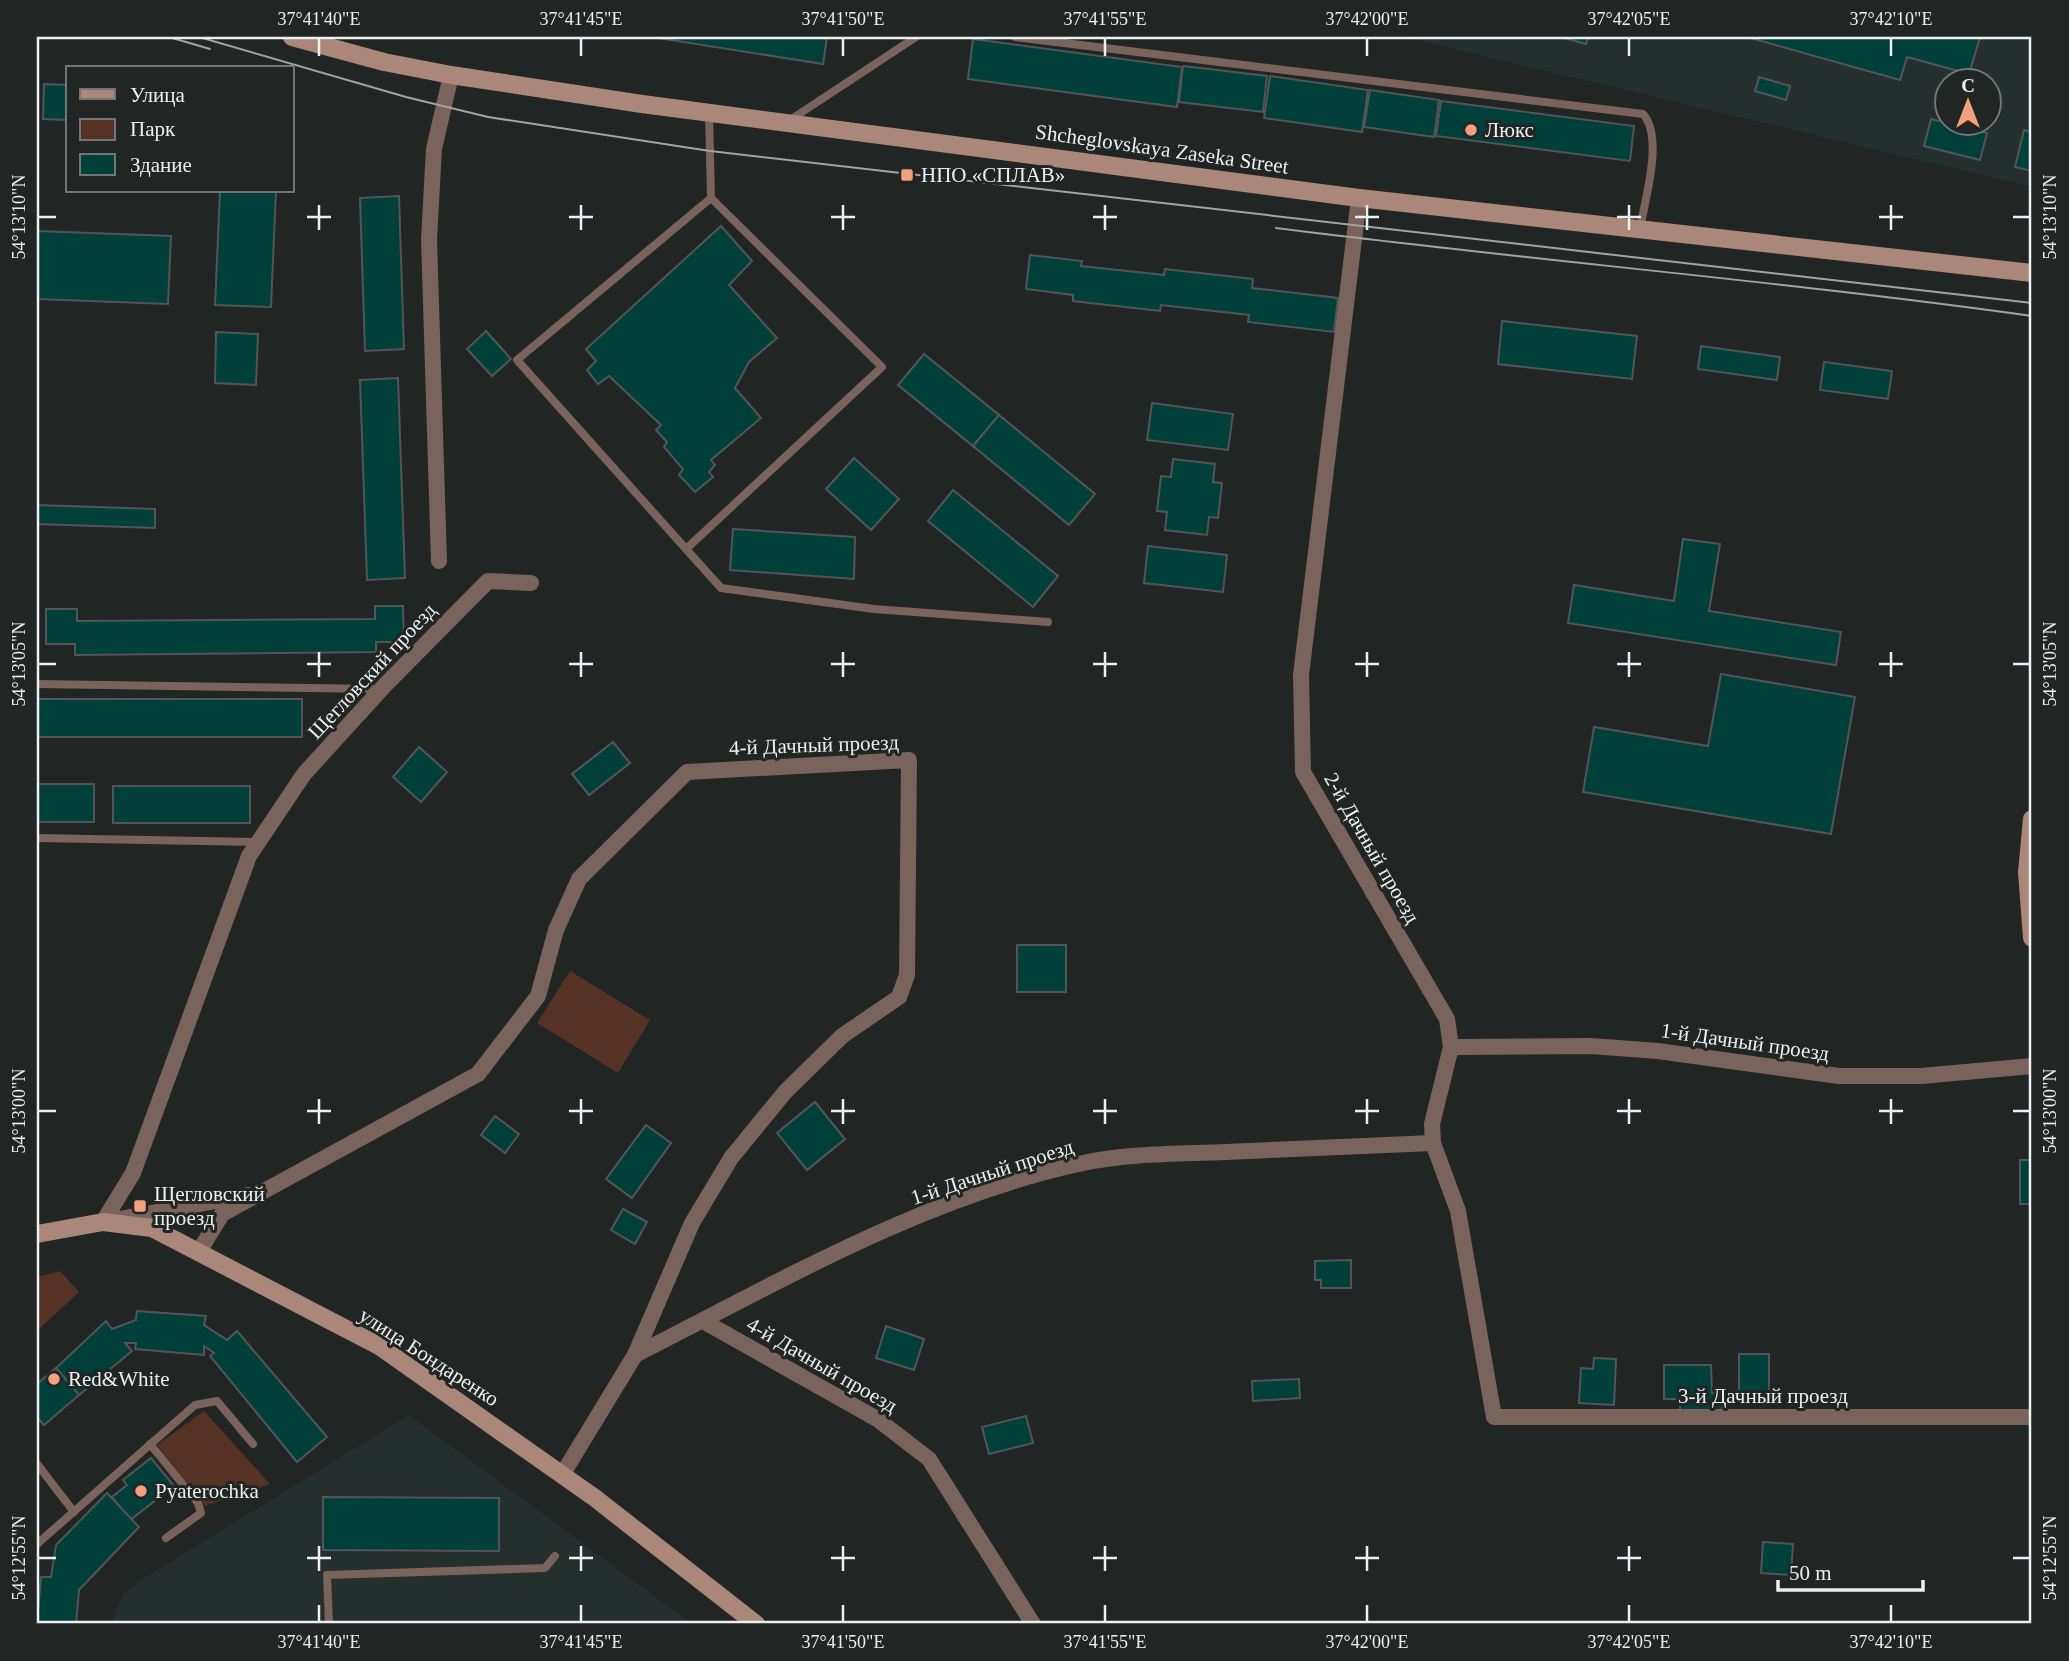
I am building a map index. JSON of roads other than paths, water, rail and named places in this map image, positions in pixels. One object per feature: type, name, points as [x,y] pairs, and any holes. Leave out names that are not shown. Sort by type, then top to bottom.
[{"type":"street","name":"Shcheglovskaya Zaseka Street","points":[[292,37],[384,62],[451,75],[709,113],[1359,198],[2032,273]]},
{"type":"street","points":[[439,561],[429,239],[434,149],[451,75]]},
{"type":"street","name":"2-й Дачный проезд","points":[[1359,198],[1301,675],[1303,772],[1447,1019],[1451,1047],[1432,1124],[1433,1143],[1458,1211],[1494,1417]]},
{"type":"street","name":"Щегловский проезд","points":[[103,1222],[133,1173],[249,856],[304,774],[381,689],[488,581],[531,583]]},
{"type":"street","name":"4-й Дачный проезд","points":[[198,1253],[222,1214],[478,1074],[538,996],[556,930],[579,879],[687,772],[909,760],[907,975],[899,997],[842,1036],[785,1092],[731,1158],[692,1223],[635,1355],[562,1475]]},
{"type":"street","points":[[2032,819],[2027,872],[2032,937]]},
{"type":"street","name":"1-й Дачный проезд","points":[[1451,1047],[1591,1046],[1645,1050],[1839,1076],[1921,1076],[2032,1066]]},
{"type":"street","name":"1-й Дачный проезд","points":[[635,1355],[831,1255],[917,1217],[1017,1181],[1084,1163],[1136,1156],[1433,1143]]},
{"type":"street","points":[[103,1222],[260,1192]]},
{"type":"street","name":"улица Бондаренко","points":[[37,1234],[103,1222],[152,1228],[379,1346],[562,1475],[755,1624]]},
{"type":"street","name":"4-й Дачный проезд","points":[[703,1321],[877,1419],[929,1459],[1033,1624]]},
{"type":"street","name":"3-й Дачный проезд","points":[[1494,1417],[2032,1417]]},
{"type":"lane","points":[[786,122],[916,37]]},
{"type":"lane","points":[[1015,37],[1643,114],[1649,121],[1653,137],[1640,229]]},
{"type":"lane","points":[[686,549],[882,367],[711,198],[709,113]]},
{"type":"lane","points":[[711,198],[517,360],[721,588],[874,609],[1048,622]]},
{"type":"lane","points":[[37,684],[381,689]]},
{"type":"lane","points":[[37,838],[259,842]]},
{"type":"lane","points":[[37,1544],[195,1405],[217,1401],[253,1444]]},
{"type":"lane","points":[[150,1444],[198,1503],[201,1513],[166,1538]]},
{"type":"lane","points":[[37,1464],[75,1512]]},
{"type":"lane","points":[[329,1624],[327,1575],[545,1568],[555,1556]]},
{"type":"tram line","points":[[169,37],[210,49]]},
{"type":"tram line","points":[[199,37],[406,97],[488,117],[710,151],[2032,303]]},
{"type":"tram line","points":[[1276,228],[2032,316]]},
{"type":"place","name":"Люкс","points":[[1471,130]]},
{"type":"place","name":"НПО «СПЛАВ»","points":[[907,175]]},
{"type":"place","name":"Щегловский проезд","points":[[140,1206]]},
{"type":"place","name":"Red&White","points":[[54,1379]]},
{"type":"place","name":"Pyaterochka","points":[[141,1491]]}]
